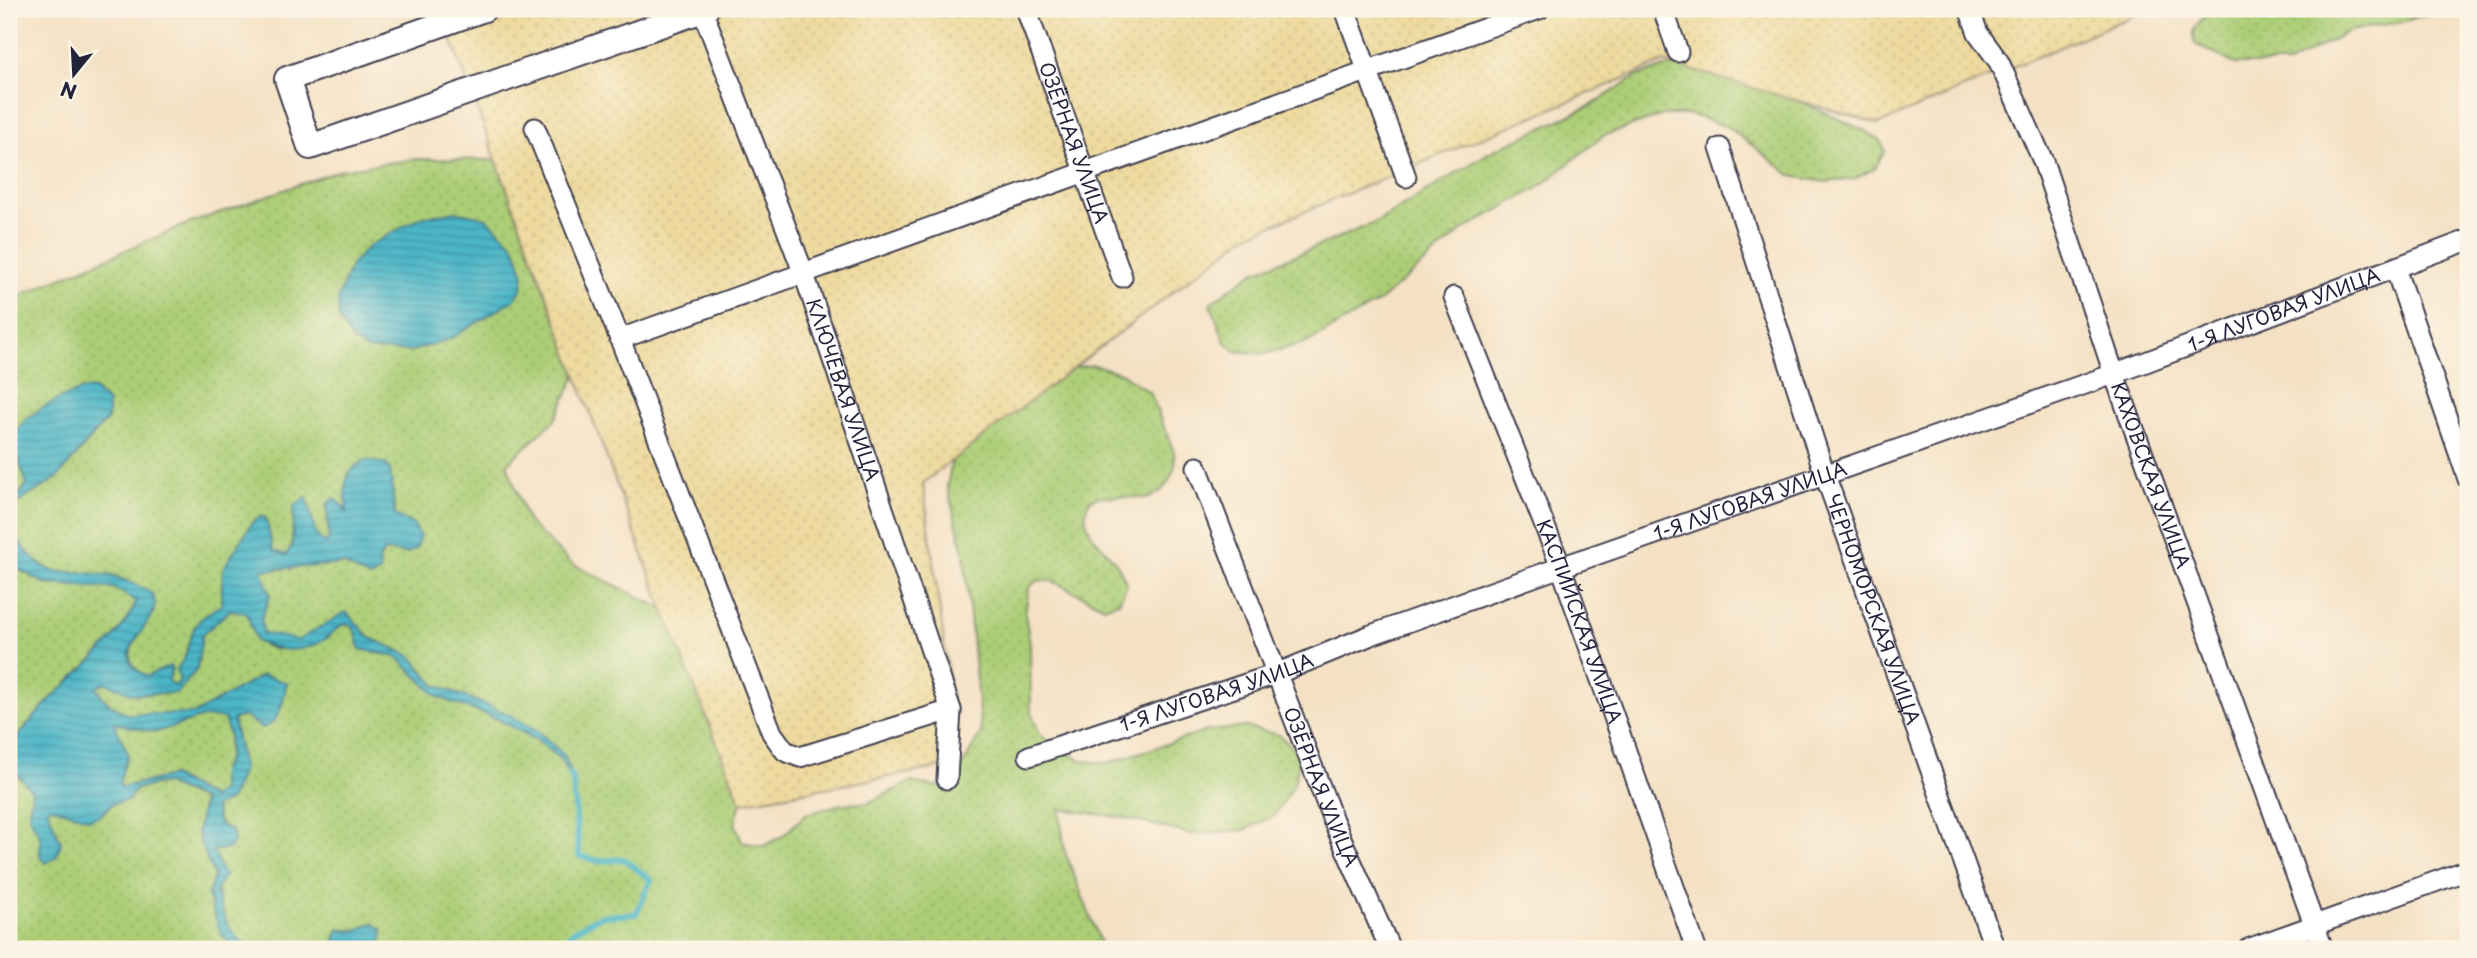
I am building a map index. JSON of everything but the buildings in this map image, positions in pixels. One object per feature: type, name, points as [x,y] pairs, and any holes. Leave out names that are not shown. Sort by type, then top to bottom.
[{"type":"street","points":[[484,9],[454,14],[287,79],[310,147],[704,9]]},
{"type":"street","name":"КЛЮЧЕВАЯ УЛИЦА","points":[[704,9],[804,274],[951,710],[947,779]]},
{"type":"street","name":"ОЗЁРНАЯ УЛИЦА","points":[[1026,9],[1122,277]]},
{"type":"street","points":[[1345,9],[1406,177]]},
{"type":"street","points":[[620,339],[1539,9]]},
{"type":"street","points":[[1664,9],[1678,52]]},
{"type":"street","name":"КАХОВСКАЯ УЛИЦА","points":[[1969,9],[1978,33],[1999,62],[2043,161],[2114,374],[2323,949]]},
{"type":"street","points":[[535,128],[620,339],[772,733],[785,751],[800,757],[951,710]]},
{"type":"street","name":"ЧЕРНОМОРСКАЯ УЛИЦА","points":[[1720,148],[1825,475],[1995,949]]},
{"type":"street","name":"1-Я ЛУГОВАЯ УЛИЦА","points":[[1029,757],[1276,674],[1371,635],[2114,374],[2468,240]]},
{"type":"street","points":[[2395,268],[2468,479]]},
{"type":"street","name":"КАСПИЙСКАЯ УЛИЦА","points":[[1454,297],[1562,567],[1696,949]]},
{"type":"street","name":"ОЗЁРНАЯ УЛИЦА","points":[[1197,467],[1333,820],[1390,949]]},
{"type":"street","points":[[2248,949],[2468,870]]},
{"type":"green space","points":[[2222,9],[2445,9],[2405,21],[2349,31],[2288,64],[2235,64],[2195,44],[2194,31],[2200,21]]},
{"type":"green space","points":[[1705,65],[1740,74],[1867,132],[1881,141],[1885,151],[1875,168],[1855,179],[1824,182],[1792,176],[1728,127],[1692,115],[1663,115],[1603,136],[1541,186],[1463,230],[1380,301],[1308,342],[1265,354],[1236,351],[1225,342],[1210,303],[1254,272],[1377,222],[1492,151],[1592,105],[1635,77],[1665,67]]},
{"type":"green space","points":[[414,159],[496,160],[576,375],[555,420],[507,464],[528,522],[572,564],[663,609],[741,803],[735,823],[742,842],[763,846],[783,836],[806,814],[842,804],[868,803],[911,782],[937,787],[961,768],[981,733],[964,553],[947,486],[952,461],[963,444],[1037,386],[1076,367],[1095,365],[1121,373],[1150,393],[1174,452],[1175,465],[1170,480],[1161,491],[1149,498],[1100,496],[1090,500],[1086,510],[1088,527],[1118,565],[1127,584],[1119,602],[1104,607],[1053,581],[1036,581],[1029,588],[1025,614],[1030,643],[1031,712],[1039,732],[1050,745],[1084,761],[1108,763],[1207,731],[1246,727],[1279,735],[1297,752],[1298,769],[1293,786],[1274,816],[1244,830],[1190,834],[1125,818],[1059,809],[1065,852],[1103,949],[375,949],[382,940],[373,923],[355,931],[339,929],[332,949],[276,949],[273,940],[253,948],[241,941],[225,920],[217,892],[213,850],[231,831],[219,824],[215,807],[243,769],[233,719],[244,716],[262,728],[263,675],[195,714],[126,714],[107,702],[96,688],[105,682],[132,694],[177,693],[197,669],[202,635],[230,610],[247,612],[256,641],[274,650],[328,638],[339,625],[348,623],[356,631],[360,649],[397,657],[438,697],[498,719],[537,740],[560,759],[571,778],[565,756],[504,712],[435,685],[411,656],[370,638],[346,612],[298,641],[263,633],[261,620],[270,595],[262,570],[343,564],[370,578],[384,551],[408,553],[395,515],[390,470],[353,526],[374,538],[370,550],[358,543],[343,506],[327,504],[329,538],[326,545],[294,507],[292,545],[286,555],[273,551],[223,569],[221,605],[195,629],[180,680],[175,686],[168,681],[172,669],[147,676],[137,670],[132,663],[132,646],[154,612],[117,576],[52,571],[34,560],[9,529],[9,508],[57,478],[108,419],[108,403],[94,390],[14,441],[27,484],[19,495],[9,502],[9,300],[185,225],[340,170]]},
{"type":"green space","points":[[9,564],[46,584],[114,588],[136,601],[130,615],[110,642],[43,707],[9,747]]},
{"type":"green space","points":[[203,717],[224,717],[229,735],[228,758],[221,772],[222,790],[212,798],[172,776],[121,787],[119,782],[128,754],[113,722],[156,732]]},
{"type":"green space","points":[[15,772],[32,791],[29,815],[41,838],[40,857],[61,843],[48,811],[50,806],[101,815],[112,804],[128,800],[136,789],[164,783],[203,800],[197,834],[214,876],[208,896],[221,934],[236,949],[9,949],[9,774]]},
{"type":"sand","points":[[440,9],[2149,9],[1879,124],[1664,62],[1246,236],[923,483],[960,764],[741,803],[663,609]]},
{"type":"water","points":[[455,211],[486,218],[514,245],[524,275],[522,288],[515,299],[450,339],[412,351],[367,350],[352,340],[339,319],[338,298],[351,265],[369,246],[417,219]]},
{"type":"water","points":[[85,389],[94,390],[108,403],[108,418],[57,478],[9,508],[9,502],[19,495],[27,484],[17,458],[14,442],[16,433],[22,424],[42,408]]},
{"type":"water","points":[[365,460],[386,464],[390,470],[395,515],[414,525],[420,536],[416,549],[408,553],[384,551],[379,559],[380,572],[370,578],[343,564],[262,570],[270,595],[261,620],[263,633],[298,640],[346,612],[370,638],[411,656],[435,685],[504,712],[539,732],[565,756],[573,781],[560,759],[537,740],[498,719],[438,697],[397,657],[360,649],[356,631],[348,623],[317,644],[291,650],[256,641],[247,613],[230,610],[202,635],[197,669],[177,693],[132,694],[105,682],[96,688],[107,702],[126,714],[194,714],[263,675],[287,683],[280,710],[269,725],[262,728],[244,716],[233,719],[243,769],[230,800],[215,807],[219,824],[232,831],[234,840],[228,849],[213,850],[224,876],[215,892],[233,932],[254,948],[273,940],[276,949],[236,949],[221,934],[208,896],[214,876],[197,834],[203,800],[164,783],[136,789],[128,800],[112,804],[101,815],[90,819],[50,806],[48,811],[61,843],[56,857],[46,863],[40,857],[41,838],[29,815],[32,791],[15,772],[9,774],[9,747],[43,707],[110,642],[130,615],[136,601],[114,588],[46,584],[9,564],[9,529],[33,558],[53,571],[111,576],[149,591],[155,601],[153,612],[132,646],[130,657],[134,667],[147,676],[170,666],[172,668],[168,681],[175,686],[180,680],[176,669],[184,659],[192,633],[203,617],[221,605],[223,569],[252,523],[260,516],[266,518],[273,550],[286,555],[292,545],[294,506],[307,497],[316,535],[326,544],[329,538],[327,504],[334,498],[347,514],[346,483],[351,471]],"holes":[[[203,717],[224,718],[229,735],[228,758],[221,772],[221,790],[212,798],[172,776],[121,787],[119,782],[128,754],[114,723],[156,732]]]},
{"type":"water","points":[[373,923],[383,930],[382,940],[375,949],[332,949],[339,929],[355,931]]},
{"type":"waterway","points":[[556,949],[575,930],[601,916],[636,914],[651,880],[624,859],[600,861],[579,856],[573,781],[570,774]]}]
